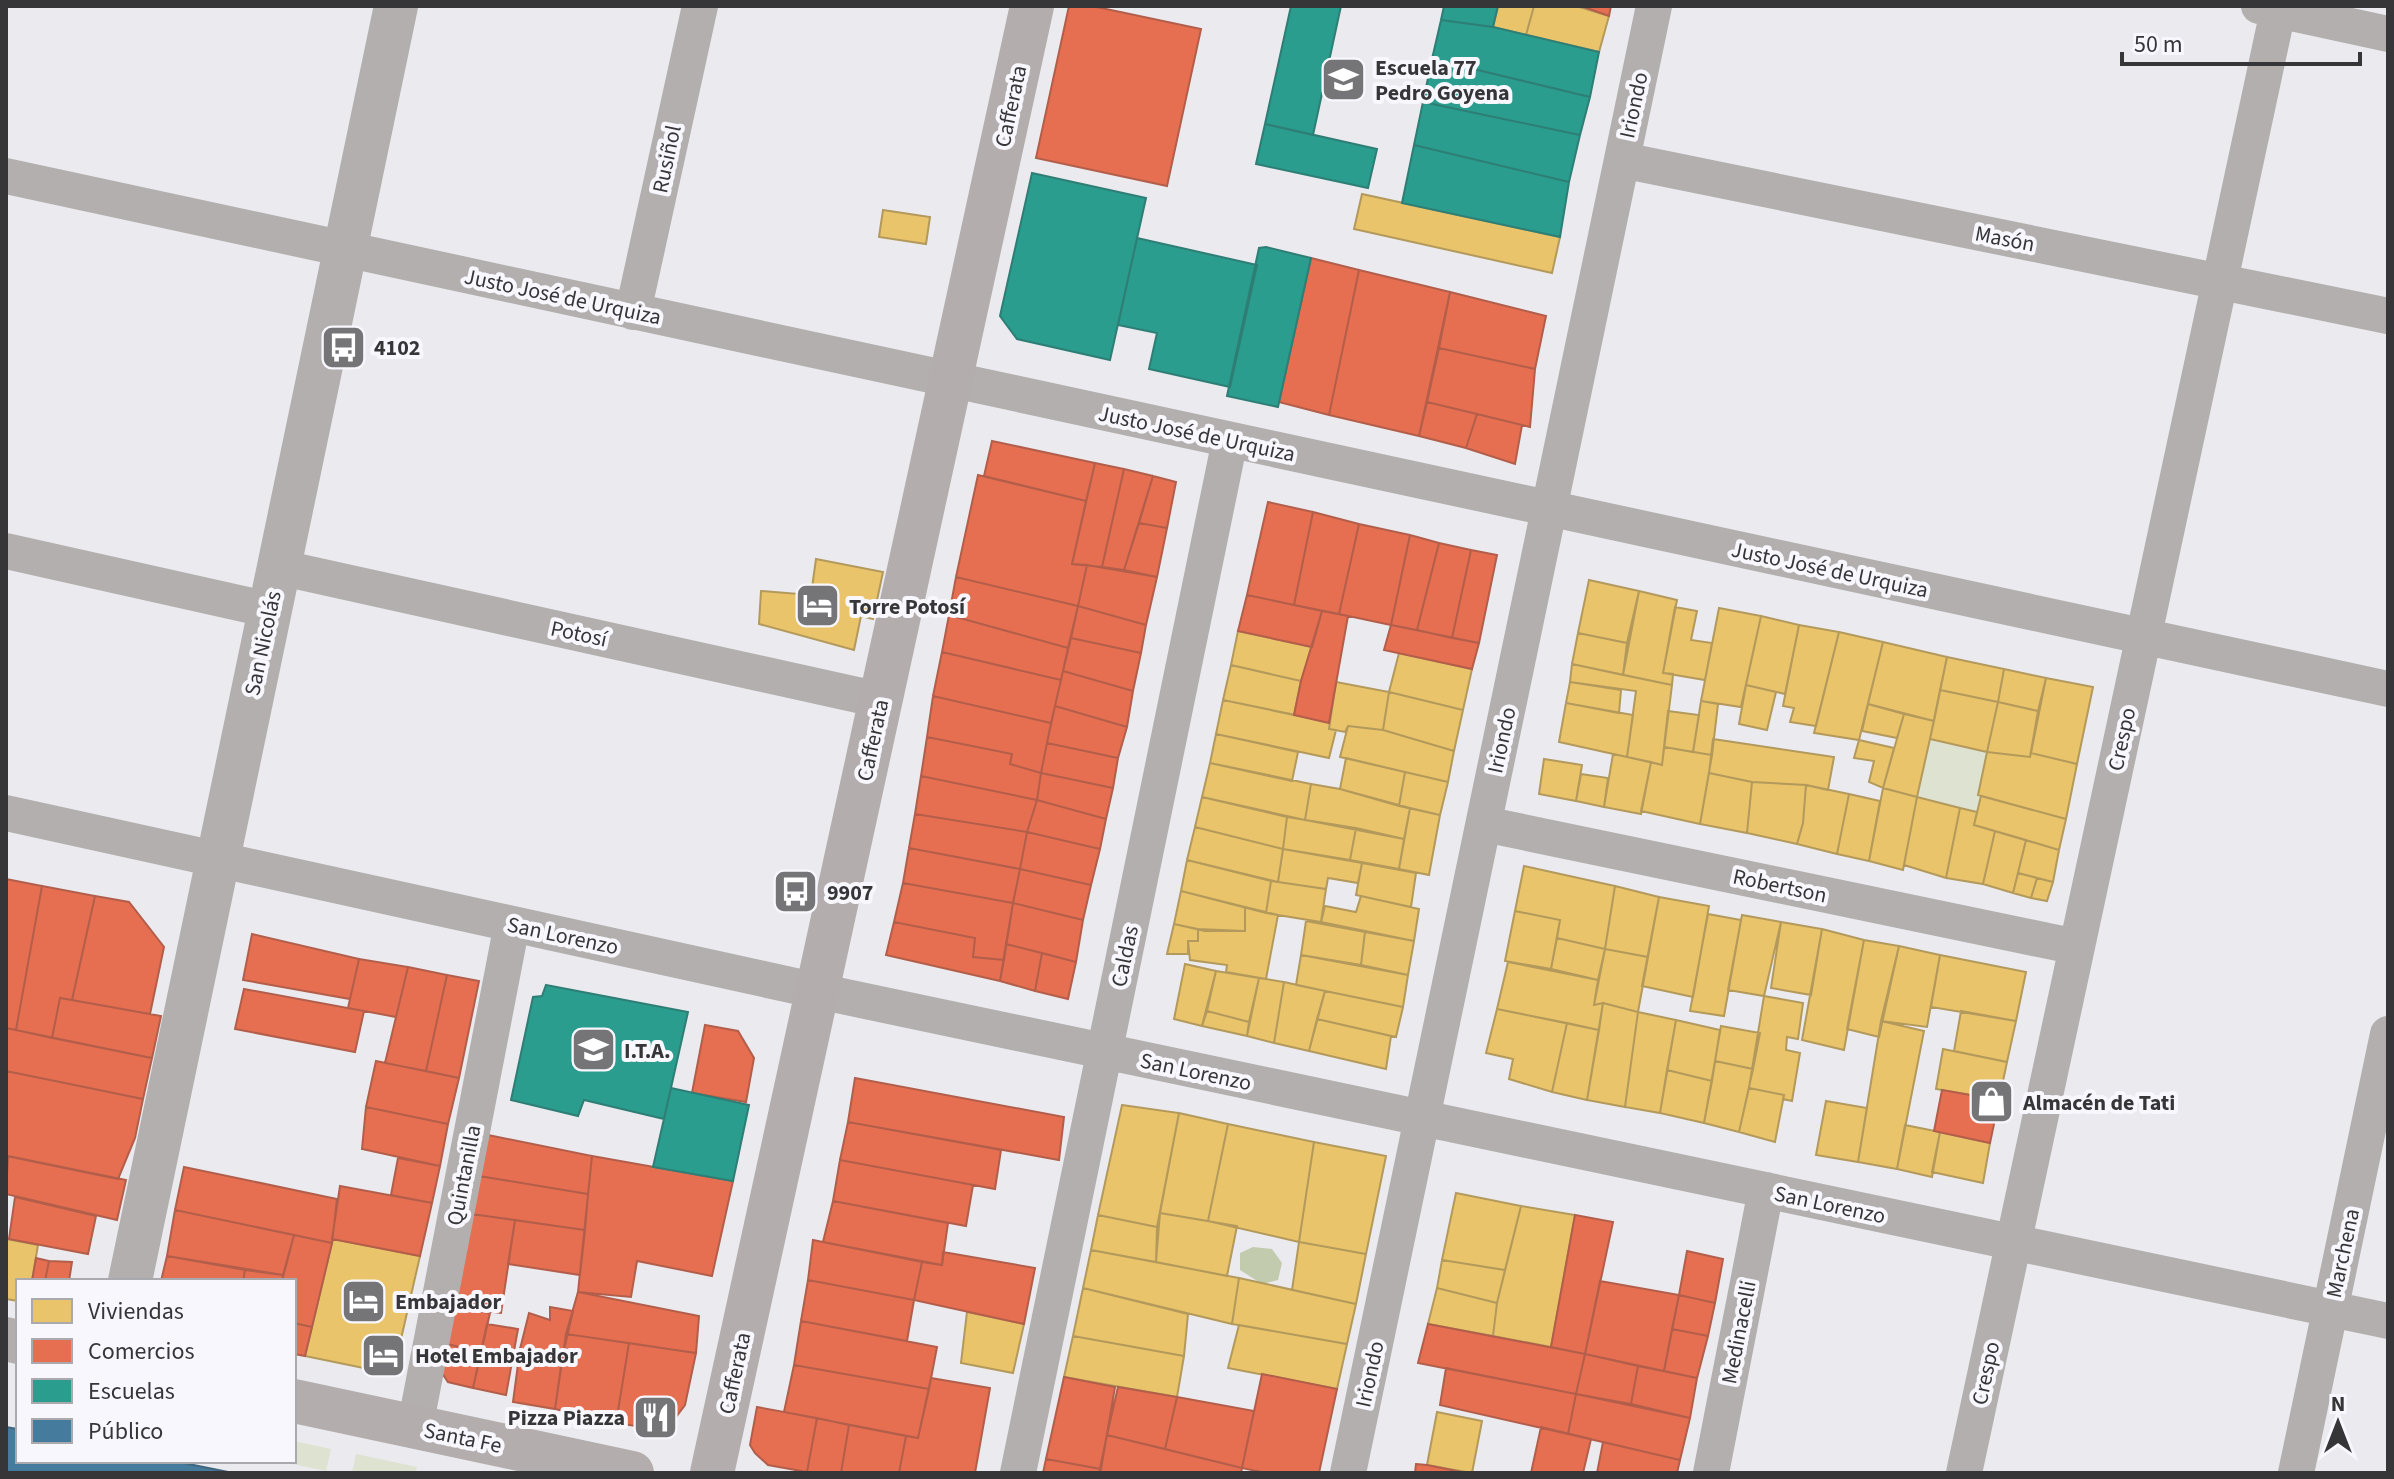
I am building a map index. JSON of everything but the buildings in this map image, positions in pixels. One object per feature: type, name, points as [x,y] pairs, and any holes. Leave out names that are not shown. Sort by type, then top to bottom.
[{"type":"main road","name":"Cafferata","points":[[712,1473],[1032,6]]},
{"type":"main road","name":"Santa Fe","points":[[296,1401],[632,1473]]},
{"type":"street","name":"San Nicolás","points":[[130,1279],[396,6]]},
{"type":"street","name":"Rusiñol","points":[[633,312],[700,6]]},
{"type":"street","name":"Iriondo","points":[[1348,1473],[1654,6]]},
{"type":"street","points":[[2272,7],[2388,34]]},
{"type":"street","name":"Crespo","points":[[1964,1473],[2220,281],[2272,7]]},
{"type":"street","name":"Masón","points":[[1622,160],[2388,316]]},
{"type":"street","name":"Justo José de Urquiza","points":[[6,176],[2388,689]]},
{"type":"street","name":"Caldas","points":[[1018,1473],[1230,440]]},
{"type":"street","points":[[6,551],[270,610]]},
{"type":"street","name":"Potosí","points":[[278,567],[880,700]]},
{"type":"street","name":"San Lorenzo","points":[[6,813],[818,991],[2388,1321]]},
{"type":"street","name":"Robertson","points":[[1484,824],[2077,947]]},
{"type":"street","name":"Quintanilla","points":[[415,1427],[512,924]]},
{"type":"street","name":"Marchena","points":[[2296,1473],[2388,1034]]},
{"type":"street","name":"Medinacelli","points":[[1711,1473],[1766,1190]]},
{"type":"green space","points":[[1930,739],[1987,752],[1977,812],[1917,797]]},
{"type":"green space","points":[[1253,1247],[1272,1249],[1282,1263],[1278,1280],[1262,1284],[1240,1270],[1240,1253]]},
{"type":"green space","points":[[296,1441],[331,1449],[326,1471],[288,1463],[296,1463]]},
{"type":"green space","points":[[356,1454],[417,1467],[415,1473],[352,1473]]},
{"type":"place","name":"Escuela 77 Pedro Goyena","points":[[1344,80]]},
{"type":"place","name":"4102","points":[[343,347]]},
{"type":"place","name":"Torre Potosí","points":[[818,606]]},
{"type":"place","name":"9907","points":[[796,892]]},
{"type":"place","name":"I.T.A.","points":[[593,1050]]},
{"type":"place","name":"Almacén de Tati","points":[[1992,1102]]},
{"type":"place","name":"Embajador","points":[[364,1301]]},
{"type":"place","name":"Hotel Embajador","points":[[384,1355]]},
{"type":"place","name":"Pizza Piazza","points":[[656,1417]]}]
